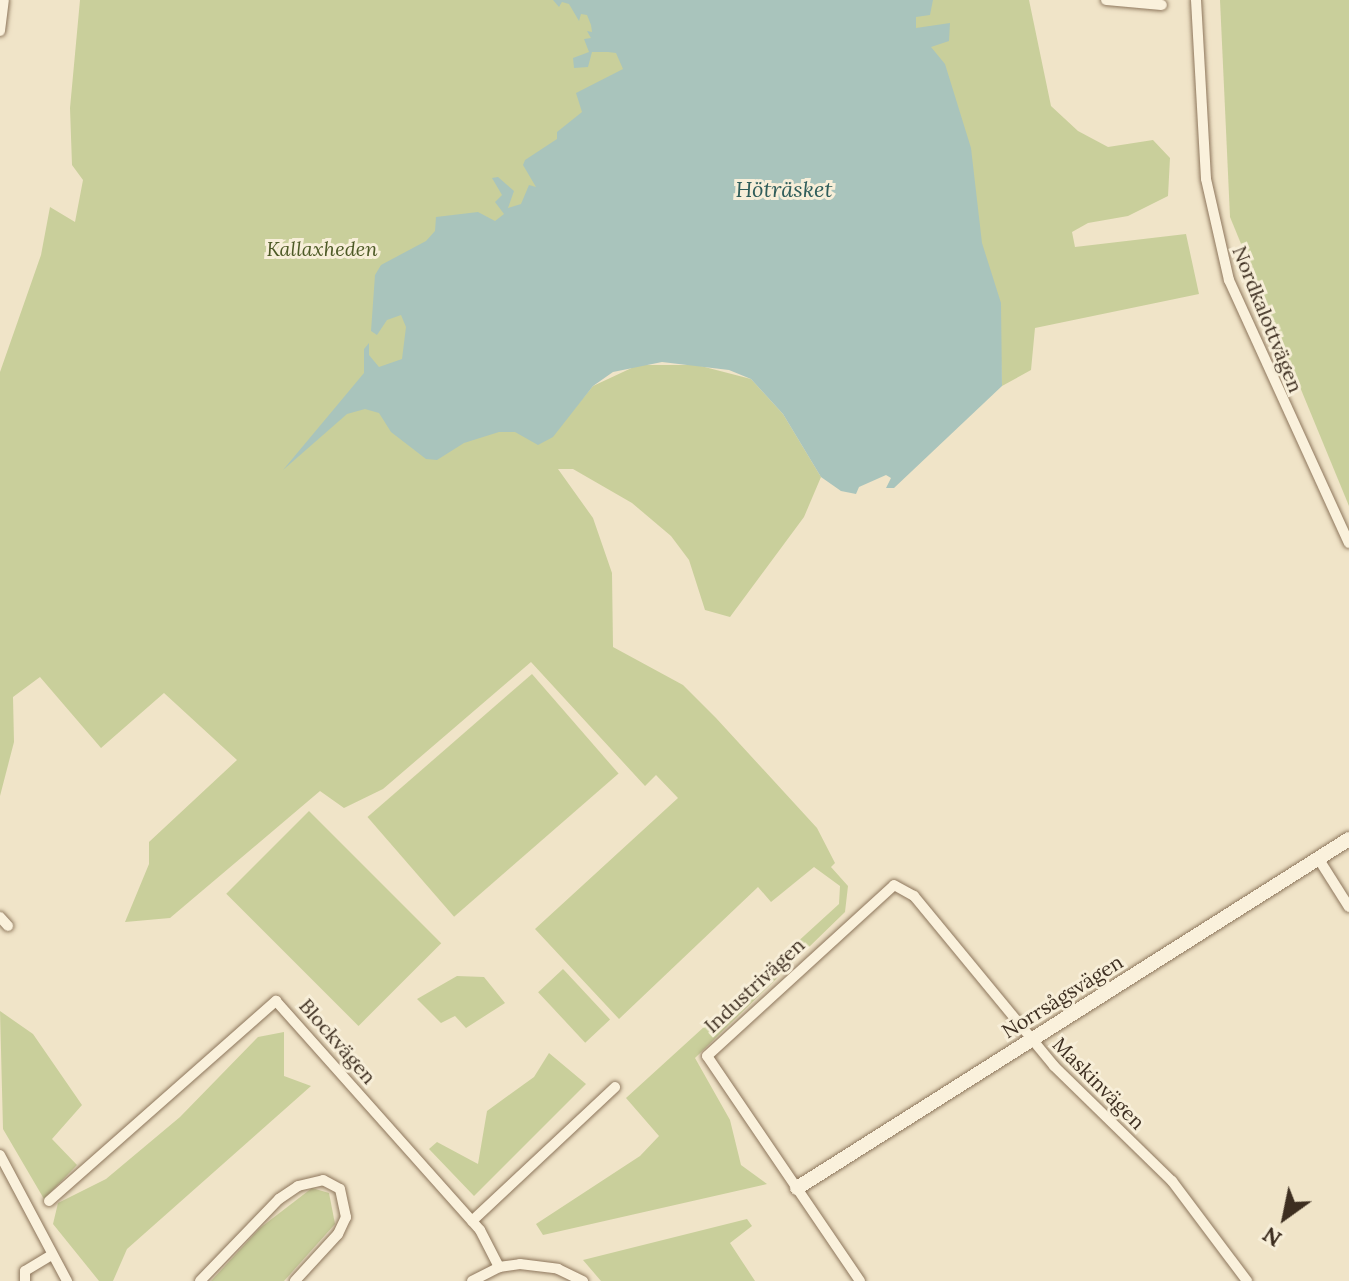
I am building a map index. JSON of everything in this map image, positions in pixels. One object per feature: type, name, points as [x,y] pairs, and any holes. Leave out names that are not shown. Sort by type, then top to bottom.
[{"type":"street","points":[[0,31],[4,0]]},
{"type":"street","points":[[1106,0],[1162,5]]},
{"type":"street","name":"Nordkalottvägen","points":[[1196,0],[1206,179],[1229,280],[1349,543]]},
{"type":"street","name":"Norrsågsvägen","points":[[797,1188],[1349,839]]},
{"type":"street","points":[[1318,858],[1349,907]]},
{"type":"street","name":"Industrivägen","points":[[860,1281],[708,1061],[709,1051],[888,887],[905,888],[924,908]]},
{"type":"street","name":"Maskinvägen","points":[[924,908],[1032,1039],[1172,1181],[1247,1281]]},
{"type":"street","name":"Blockvägen","points":[[49,1201],[276,1001],[488,1240],[499,1267]]},
{"type":"street","points":[[472,1221],[615,1087]]},
{"type":"street","points":[[0,1155],[67,1281]]},
{"type":"street","points":[[200,1281],[279,1199],[298,1186],[323,1180],[340,1189],[346,1217],[338,1234],[295,1281]]},
{"type":"street","points":[[25,1281],[25,1271],[52,1255]]},
{"type":"street","points":[[472,1281],[499,1267],[540,1265],[583,1281]]},
{"type":"green space","name":"Kallaxheden","points":[[80,0],[1029,0],[1051,106],[1078,131],[1108,147],[1153,140],[1170,158],[1168,196],[1128,216],[1088,223],[1072,232],[1075,247],[1186,234],[1199,294],[1035,328],[1031,370],[1002,386],[1000,335],[549,349],[574,409],[593,386],[638,365],[697,365],[751,379],[783,414],[821,477],[804,517],[730,617],[705,610],[689,560],[671,536],[632,503],[573,469],[558,469],[593,518],[612,573],[613,647],[683,685],[716,718],[817,828],[835,863],[831,867],[848,886],[845,912],[695,1058],[730,1120],[741,1165],[767,1184],[543,1235],[536,1224],[640,1156],[659,1136],[626,1098],[839,904],[840,886],[814,867],[771,902],[758,887],[619,1019],[535,929],[678,798],[656,775],[645,786],[531,662],[383,789],[344,808],[320,791],[170,918],[125,922],[149,864],[149,842],[237,760],[164,693],[101,748],[40,677],[13,697],[14,742],[0,796],[0,372],[41,255],[50,207],[75,222],[83,180],[72,165],[70,108]]},
{"type":"green space","points":[[1220,0],[1349,0],[1349,506],[1230,217]]},
{"type":"green space","points":[[532,674],[619,774],[454,917],[367,817]]},
{"type":"green space","points":[[309,811],[441,943],[358,1026],[226,894]]},
{"type":"green space","points":[[563,969],[610,1019],[585,1043],[538,992]]},
{"type":"green space","points":[[457,976],[484,977],[505,1003],[466,1028],[455,1016],[441,1023],[417,999]]},
{"type":"green space","points":[[0,1011],[33,1034],[82,1105],[52,1139],[77,1165],[44,1199],[3,1129]]},
{"type":"green space","points":[[284,1032],[284,1076],[311,1086],[127,1249],[113,1281],[99,1281],[53,1224],[58,1203],[106,1179],[180,1117],[258,1037]]},
{"type":"green space","points":[[549,1053],[586,1084],[474,1196],[429,1149],[437,1142],[478,1164],[487,1111],[534,1077]]},
{"type":"green space","points":[[312,1188],[329,1193],[335,1224],[284,1281],[211,1281],[260,1228]]},
{"type":"green space","points":[[747,1219],[752,1226],[730,1243],[755,1281],[601,1281],[583,1260]]},
{"type":"water","name":"Höträsket","points":[[553,0],[933,0],[930,15],[916,17],[916,28],[950,23],[949,41],[931,47],[945,64],[971,148],[982,243],[1001,303],[1002,386],[894,488],[886,488],[891,478],[886,475],[859,487],[856,494],[841,491],[821,477],[783,414],[751,379],[729,370],[662,362],[613,372],[593,386],[553,437],[538,445],[515,432],[499,432],[464,443],[437,460],[426,459],[391,432],[379,413],[365,409],[347,414],[283,470],[364,373],[364,349],[369,343],[369,355],[379,367],[402,359],[406,327],[401,315],[387,320],[377,335],[371,331],[375,275],[381,265],[426,241],[435,231],[436,217],[478,212],[495,221],[504,214],[495,202],[502,195],[492,178],[498,177],[514,191],[508,208],[521,204],[529,185],[536,187],[523,165],[525,160],[557,139],[557,132],[582,112],[576,93],[623,69],[616,53],[608,52],[592,52],[588,67],[574,68],[573,58],[589,52],[584,39],[591,38],[587,31],[592,32],[591,25],[587,15],[581,14],[579,21],[569,4],[562,2],[559,7]]}]
